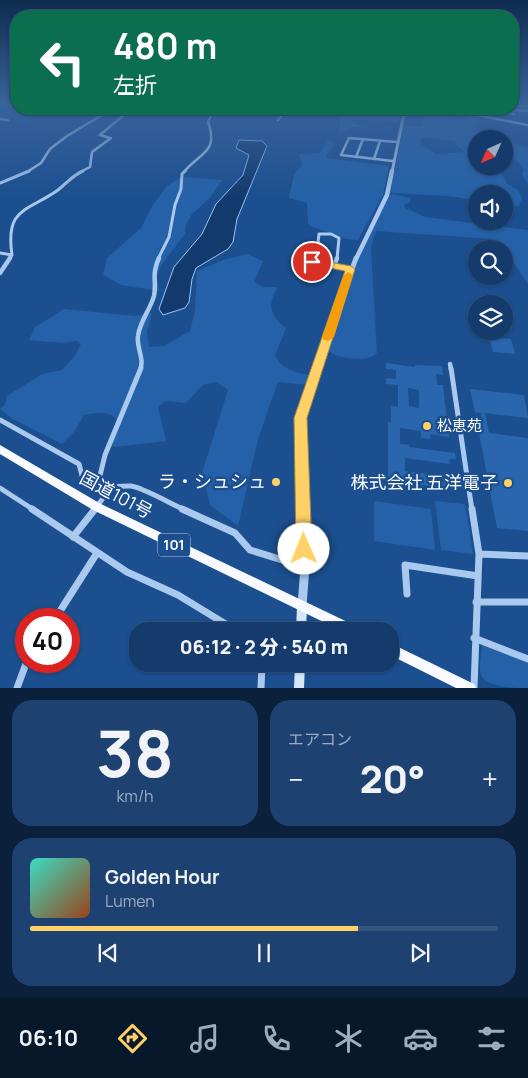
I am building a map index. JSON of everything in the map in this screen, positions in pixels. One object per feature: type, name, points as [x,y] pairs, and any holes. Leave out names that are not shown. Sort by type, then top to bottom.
[{"type":"highway","name":"国道101号","points":[[0,449],[97,506],[335,622]]},
{"type":"highway","points":[[399,653],[470,688]]},
{"type":"main road","points":[[301,622],[302,606]]},
{"type":"main road","points":[[299,688],[300,672]]},
{"type":"street","points":[[0,183],[18,177],[41,163],[50,149],[62,142],[68,135]]},
{"type":"street","points":[[0,274],[12,255],[9,234],[15,220],[30,206],[58,190],[76,174],[90,167],[92,152],[112,138],[100,135]]},
{"type":"street","points":[[97,488],[105,455],[143,362],[137,338],[141,322],[154,296],[153,270],[169,237],[175,206],[181,189],[182,174],[193,160],[206,153],[213,135]]},
{"type":"street","points":[[302,606],[305,567],[300,418],[351,269],[387,195],[399,135]]},
{"type":"street","points":[[393,161],[342,155],[348,138],[397,142]]},
{"type":"street","points":[[356,157],[363,139]]},
{"type":"street","points":[[374,159],[380,141]]},
{"type":"street","points":[[334,266],[339,255],[339,238],[331,234],[319,234],[317,252],[310,262],[351,269]]},
{"type":"street","points":[[0,253],[12,255]]},
{"type":"street","points":[[450,364],[479,554],[474,638],[474,688]]},
{"type":"street","points":[[0,420],[79,464],[84,483],[97,488],[132,486],[235,533],[250,550],[305,567]]},
{"type":"street","points":[[0,488],[127,572],[178,596],[222,622]]},
{"type":"street","points":[[73,537],[111,488]]},
{"type":"street","points":[[62,608],[97,553]]},
{"type":"street","points":[[479,554],[528,556]]},
{"type":"street","points":[[406,594],[405,565],[478,576]]},
{"type":"street","points":[[476,602],[528,602]]},
{"type":"street","points":[[474,638],[528,659]]},
{"type":"street","points":[[261,688],[262,672]]},
{"type":"street","points":[[17,688],[23,673]]},
{"type":"shaded area","points":[[402,135],[468,135],[468,175],[502,175],[509,185],[468,185],[468,199],[390,193]],"holes":[[[423,137],[455,141],[457,143],[454,143],[465,152],[436,154],[421,144],[420,139]]]},
{"type":"shaded area","points":[[239,140],[262,141],[267,146],[237,219],[233,242],[228,249],[196,268],[192,279],[189,302],[185,308],[163,315],[159,309],[174,267],[202,234],[216,204],[243,175],[249,155],[236,148]]},
{"type":"shaded area","points":[[328,141],[336,142],[326,156],[327,158],[389,166],[383,195],[358,240],[347,239],[310,226],[308,223],[307,203],[289,198],[294,175],[302,165],[299,154],[320,153]]},
{"type":"shaded area","points":[[513,141],[517,145],[528,147],[528,184],[522,174],[524,170],[513,158]]},
{"type":"shaded area","points":[[181,177],[222,180],[210,198],[192,214],[186,224],[185,234],[162,264],[157,276],[159,291],[121,285],[103,275],[107,258],[141,228],[152,206],[166,187]]},
{"type":"shaded area","points":[[513,187],[518,190],[522,199],[518,206],[513,205]]},
{"type":"shaded area","points":[[392,194],[411,198],[410,202],[404,205],[405,208],[425,217],[468,222],[468,230],[513,230],[513,228],[528,230],[528,284],[513,262],[513,240],[376,231],[371,247],[377,353],[360,359],[338,356],[327,350],[352,271],[389,196]]},
{"type":"shaded area","points":[[247,254],[263,261],[254,282],[263,287],[276,287],[277,289],[272,300],[272,311],[277,320],[286,328],[275,356],[286,368],[310,375],[308,385],[278,382],[258,439],[238,526],[210,505],[202,473],[228,390],[217,382],[203,385],[186,403],[166,401],[158,407],[166,441],[116,447],[106,444],[117,420],[106,413],[97,413],[84,415],[74,432],[62,444],[11,418],[0,409],[5,405],[7,396],[42,374],[62,370],[74,357],[81,344],[77,341],[63,343],[29,340],[35,327],[64,309],[135,316],[152,313],[147,332],[149,347],[164,346],[190,331],[195,310],[197,271],[223,260]]},
{"type":"shaded area","points":[[374,501],[431,509],[435,550],[374,541]]},
{"type":"shaded area","points":[[435,501],[465,504],[473,554],[441,550]]},
{"type":"shaded area","points":[[482,644],[528,662],[528,688],[495,685],[484,679],[480,668]]},
{"type":"building","points":[[490,340],[511,340],[515,354],[493,352]]},
{"type":"building","name":"松恵苑","points":[[386,363],[415,367],[415,365],[442,366],[443,375],[436,374],[437,385],[443,385],[449,437],[430,434],[431,439],[421,438],[421,431],[400,428],[400,444],[409,445],[409,447],[455,453],[456,459],[449,459],[450,464],[405,458],[405,471],[452,477],[453,489],[388,481],[388,422],[391,423],[391,406],[398,407],[398,385],[386,384],[386,378],[396,379],[396,370],[386,369]],"holes":[[[408,388],[419,390],[419,408],[409,406]]]},
{"type":"building","name":"株式会社 五洋電子","points":[[470,389],[524,395],[528,418],[485,413],[489,433],[528,438],[528,531],[497,528],[479,433],[484,433],[481,413],[475,412]]},
{"type":"slow traffic","points":[[328,337],[348,275]]},
{"type":"place","name":"松恵苑","points":[[427,426]]},
{"type":"place","name":"ラ・シュシュ","points":[[276,482]]},
{"type":"place","name":"株式会社 五洋電子","points":[[508,483]]},
{"type":"route","points":[[304,549],[304,513],[300,476],[300,418],[351,269],[312,262]]}]
